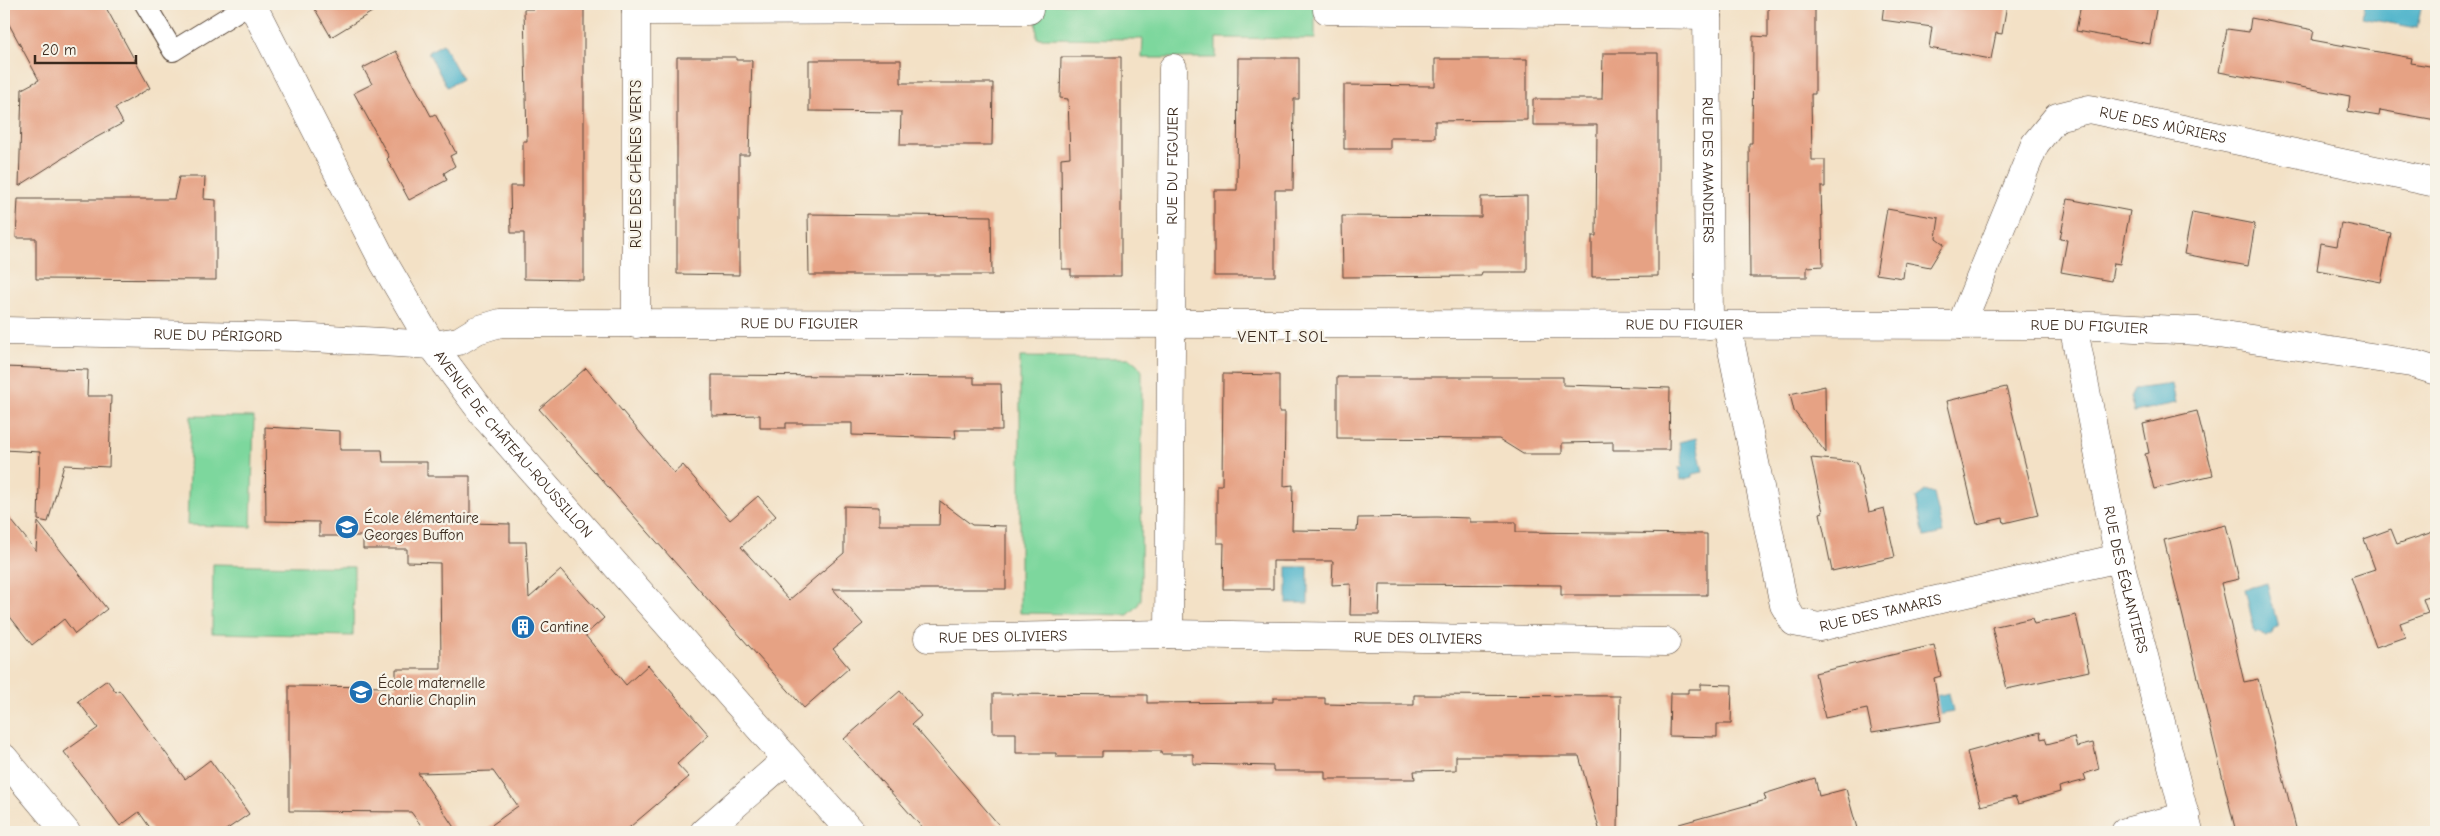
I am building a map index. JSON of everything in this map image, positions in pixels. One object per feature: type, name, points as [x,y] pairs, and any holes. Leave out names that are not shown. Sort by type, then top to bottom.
[{"type":"street","name":"AVENUE DE CHÂTEAU-ROUSSILLON","points":[[250,4],[384,263],[432,345],[488,420],[851,832]]},
{"type":"street","points":[[636,7],[1029,10]]},
{"type":"street","name":"RUE DES CHÊNES VERTS","points":[[636,7],[636,324]]},
{"type":"street","name":"RUE DES AMANDIERS","points":[[1327,10],[1707,9],[1718,325]]},
{"type":"street","name":"RUE DU FIGUIER","points":[[1171,324],[1173,68]]},
{"type":"street","name":"RUE DES MÛRIERS","points":[[1961,325],[2035,144],[2057,116],[2089,109],[2436,183]]},
{"type":"street","name":"RUE DU FIGUIER","points":[[432,345],[459,341],[477,330],[500,324],[2073,325],[2198,331],[2411,363],[2436,371]]},
{"type":"street","points":[[1169,634],[1171,324]]},
{"type":"street","name":"RUE DES TAMARIS","points":[[1718,325],[1784,605],[1794,622],[1819,627],[2119,558]]},
{"type":"street","name":"RUE DES ÉGLANTIERS","points":[[2073,325],[2119,558],[2188,824]]},
{"type":"street","name":"RUE DU PÉRIGORD","points":[[4,331],[296,337],[432,345]]},
{"type":"street","name":"RUE DES OLIVIERS","points":[[928,638],[1169,634],[1666,642]]},
{"type":"street","points":[[4,758],[66,832]]},
{"type":"street","points":[[704,832],[786,760]]},
{"type":"street","points":[[2125,832],[2188,824]]},
{"type":"lane","points":[[145,4],[173,51],[250,4]]},
{"type":"green space","points":[[1036,4],[1315,4],[1315,39],[1216,38],[1216,58],[1142,58],[1143,39],[1037,38]]},
{"type":"green space","points":[[1020,357],[1129,358],[1142,371],[1141,599],[1137,607],[1128,615],[1020,613]]},
{"type":"green space","points":[[191,416],[254,417],[251,527],[187,525]]},
{"type":"green space","points":[[213,564],[354,567],[353,636],[212,633]]},
{"type":"water","points":[[2364,4],[2422,4],[2417,28],[2362,18]]},
{"type":"water","points":[[443,44],[462,79],[447,87],[428,52]]},
{"type":"water","points":[[2172,384],[2176,403],[2134,412],[2130,397],[2134,389]]},
{"type":"water","points":[[1696,438],[1703,472],[1693,474],[1693,477],[1681,480],[1679,467],[1683,466],[1679,442]]},
{"type":"water","points":[[1925,491],[1934,494],[1943,533],[1924,537],[1916,498]]},
{"type":"water","points":[[1287,567],[1308,567],[1308,603],[1287,603]]},
{"type":"water","points":[[2267,583],[2278,627],[2274,628],[2272,634],[2266,637],[2258,632],[2255,633],[2245,589]]},
{"type":"water","points":[[1949,693],[1953,712],[1922,718],[1918,700]]},
{"type":"building","points":[[4,4],[104,4],[150,88],[115,108],[123,123],[88,142],[19,186],[22,89],[39,80],[4,15]]},
{"type":"building","points":[[312,4],[385,4],[331,37]]},
{"type":"building","points":[[533,4],[584,4],[584,280],[524,279],[524,233],[511,233],[510,186],[523,186],[523,141],[527,141],[524,9],[533,9]]},
{"type":"building","points":[[1768,4],[1815,4],[1815,94],[1811,94],[1812,160],[1825,160],[1825,187],[1821,187],[1823,266],[1807,267],[1807,277],[1750,277],[1749,143],[1752,143],[1753,36],[1768,37]]},
{"type":"building","points":[[1884,4],[2007,4],[2002,34],[1996,33],[1991,59],[1929,48],[1932,27],[1882,20]]},
{"type":"building","points":[[2081,4],[2157,4],[2150,44],[2076,31]]},
{"type":"building","points":[[2251,18],[2314,30],[2312,40],[2412,58],[2411,63],[2436,67],[2436,120],[2380,110],[2379,116],[2348,111],[2350,96],[2219,72],[2227,29],[2249,32]]},
{"type":"building","points":[[396,51],[431,116],[435,114],[456,153],[450,156],[455,166],[444,173],[447,180],[409,200],[387,159],[389,157],[354,93],[372,84],[363,68]]},
{"type":"building","points":[[1603,53],[1658,53],[1658,276],[1592,277],[1592,236],[1596,236],[1597,125],[1533,125],[1533,99],[1602,99]]},
{"type":"building","points":[[677,57],[736,57],[736,60],[752,60],[749,155],[739,155],[739,275],[677,274]]},
{"type":"building","points":[[1061,57],[1121,57],[1121,276],[1071,276],[1071,269],[1062,269],[1061,158],[1070,157],[1068,99],[1060,98]]},
{"type":"building","points":[[1238,58],[1299,58],[1299,99],[1294,99],[1293,190],[1275,190],[1275,276],[1214,276],[1214,190],[1237,190]]},
{"type":"building","points":[[1435,59],[1527,59],[1527,120],[1435,121],[1435,138],[1390,138],[1390,149],[1344,149],[1344,85],[1435,86]]},
{"type":"building","points":[[809,60],[901,60],[901,83],[993,83],[992,145],[900,145],[901,112],[809,111]]},
{"type":"building","points":[[179,177],[205,177],[204,199],[216,200],[216,280],[36,279],[36,238],[16,238],[18,199],[174,199]]},
{"type":"building","points":[[1527,196],[1527,272],[1482,272],[1481,276],[1343,277],[1342,216],[1481,217],[1481,197]]},
{"type":"building","points":[[2068,199],[2130,211],[2120,264],[2114,263],[2111,281],[2061,272],[2067,240],[2060,239]]},
{"type":"building","points":[[1887,209],[1939,218],[1936,238],[1944,244],[1930,267],[1905,262],[1903,278],[1876,274]]},
{"type":"building","points":[[2192,212],[2255,224],[2248,266],[2184,254]]},
{"type":"building","points":[[808,214],[991,216],[992,275],[809,275]]},
{"type":"building","points":[[2341,223],[2391,233],[2381,282],[2317,270],[2321,243],[2337,246]]},
{"type":"building","points":[[4,367],[88,370],[87,396],[111,396],[109,467],[64,465],[48,522],[38,520],[40,452],[4,450]]},
{"type":"building","points":[[586,368],[674,473],[683,465],[730,520],[758,496],[776,516],[741,547],[789,600],[844,553],[844,506],[879,507],[879,525],[939,525],[940,501],[972,525],[1006,526],[1006,589],[833,589],[863,624],[833,649],[849,668],[804,708],[539,409]]},
{"type":"building","points":[[1223,374],[1279,375],[1279,412],[1285,412],[1284,486],[1293,485],[1292,530],[1357,531],[1358,518],[1437,517],[1470,518],[1470,522],[1516,522],[1516,532],[1707,534],[1707,595],[1561,595],[1561,585],[1380,584],[1379,615],[1350,615],[1351,584],[1332,585],[1333,561],[1273,561],[1273,589],[1223,589],[1224,543],[1217,543],[1217,485],[1222,485]]},
{"type":"building","points":[[712,375],[974,377],[974,384],[1001,384],[1002,430],[955,430],[956,438],[852,435],[852,423],[786,423],[786,428],[760,428],[760,415],[712,416]]},
{"type":"building","points":[[1337,377],[1563,377],[1563,385],[1670,388],[1669,450],[1613,450],[1613,442],[1562,443],[1562,454],[1523,454],[1499,439],[1337,438]]},
{"type":"building","points":[[1825,386],[1826,453],[1794,411],[1790,394]]},
{"type":"building","points":[[2006,387],[2038,515],[2004,523],[2003,518],[1977,524],[1947,401]]},
{"type":"building","points":[[2197,411],[2213,475],[2154,489],[2145,454],[2149,453],[2143,424]]},
{"type":"building","points":[[265,427],[340,431],[340,450],[382,450],[383,462],[427,462],[427,476],[470,476],[470,523],[510,524],[510,542],[526,542],[529,598],[561,570],[604,618],[585,635],[626,685],[648,665],[709,735],[677,764],[689,777],[624,832],[482,832],[518,806],[493,771],[418,773],[457,832],[426,832],[411,812],[289,811],[289,686],[396,687],[396,669],[441,669],[440,563],[407,562],[407,549],[363,549],[363,536],[319,536],[319,522],[266,521]]},
{"type":"building","points":[[1811,458],[1857,462],[1869,512],[1884,508],[1895,557],[1832,571],[1820,513],[1823,512]]},
{"type":"building","points":[[4,511],[36,551],[38,522],[107,609],[75,634],[64,619],[32,645],[4,609]]},
{"type":"building","points":[[2226,525],[2239,579],[2221,583],[2244,682],[2258,679],[2297,832],[2236,832],[2164,540]]},
{"type":"building","points":[[2391,529],[2397,544],[2436,531],[2436,595],[2423,599],[2428,613],[2400,623],[2405,637],[2376,647],[2351,577],[2375,569],[2364,539]]},
{"type":"building","points":[[2076,615],[2089,671],[2007,689],[1992,627],[2032,618],[2034,624]]},
{"type":"building","points":[[1934,645],[1941,676],[1934,678],[1941,721],[1872,732],[1867,709],[1825,718],[1815,673]]},
{"type":"building","points":[[107,680],[116,692],[119,690],[185,779],[210,760],[249,814],[223,832],[153,832],[139,812],[120,826],[64,752],[98,728],[78,701]]},
{"type":"building","points":[[1701,684],[1732,685],[1731,724],[1717,724],[1717,737],[1669,736],[1670,693],[1688,693],[1688,689],[1701,689]]},
{"type":"building","points":[[900,691],[921,716],[912,724],[1005,832],[926,832],[844,739]]},
{"type":"building","points":[[993,694],[1147,695],[1147,703],[1273,702],[1273,698],[1325,698],[1325,704],[1370,705],[1414,705],[1414,695],[1620,696],[1618,832],[1600,832],[1579,756],[1456,756],[1456,770],[1414,771],[1415,779],[1325,779],[1325,771],[1273,771],[1273,766],[1193,764],[1193,754],[1161,754],[1161,751],[1102,751],[1102,757],[1056,757],[1056,753],[1016,753],[1016,733],[993,733]]},
{"type":"building","points":[[2040,732],[2041,739],[2045,738],[2047,744],[2074,737],[2077,747],[2093,743],[2099,769],[2084,774],[2086,780],[2059,787],[2060,792],[2018,804],[2015,797],[1981,806],[1967,752]]},
{"type":"building","points":[[1815,778],[1819,796],[1846,789],[1858,832],[1680,832],[1679,824],[1766,800],[1764,794]]},
{"type":"place","name":"École élémentaire Georges Buffon","points":[[347,527]]},
{"type":"place","name":"Cantine","points":[[523,627]]},
{"type":"place","name":"École maternelle Charlie Chaplin","points":[[361,692]]},
{"type":"district","name":"VENT I SOL","points":[[1283,337]]}]
